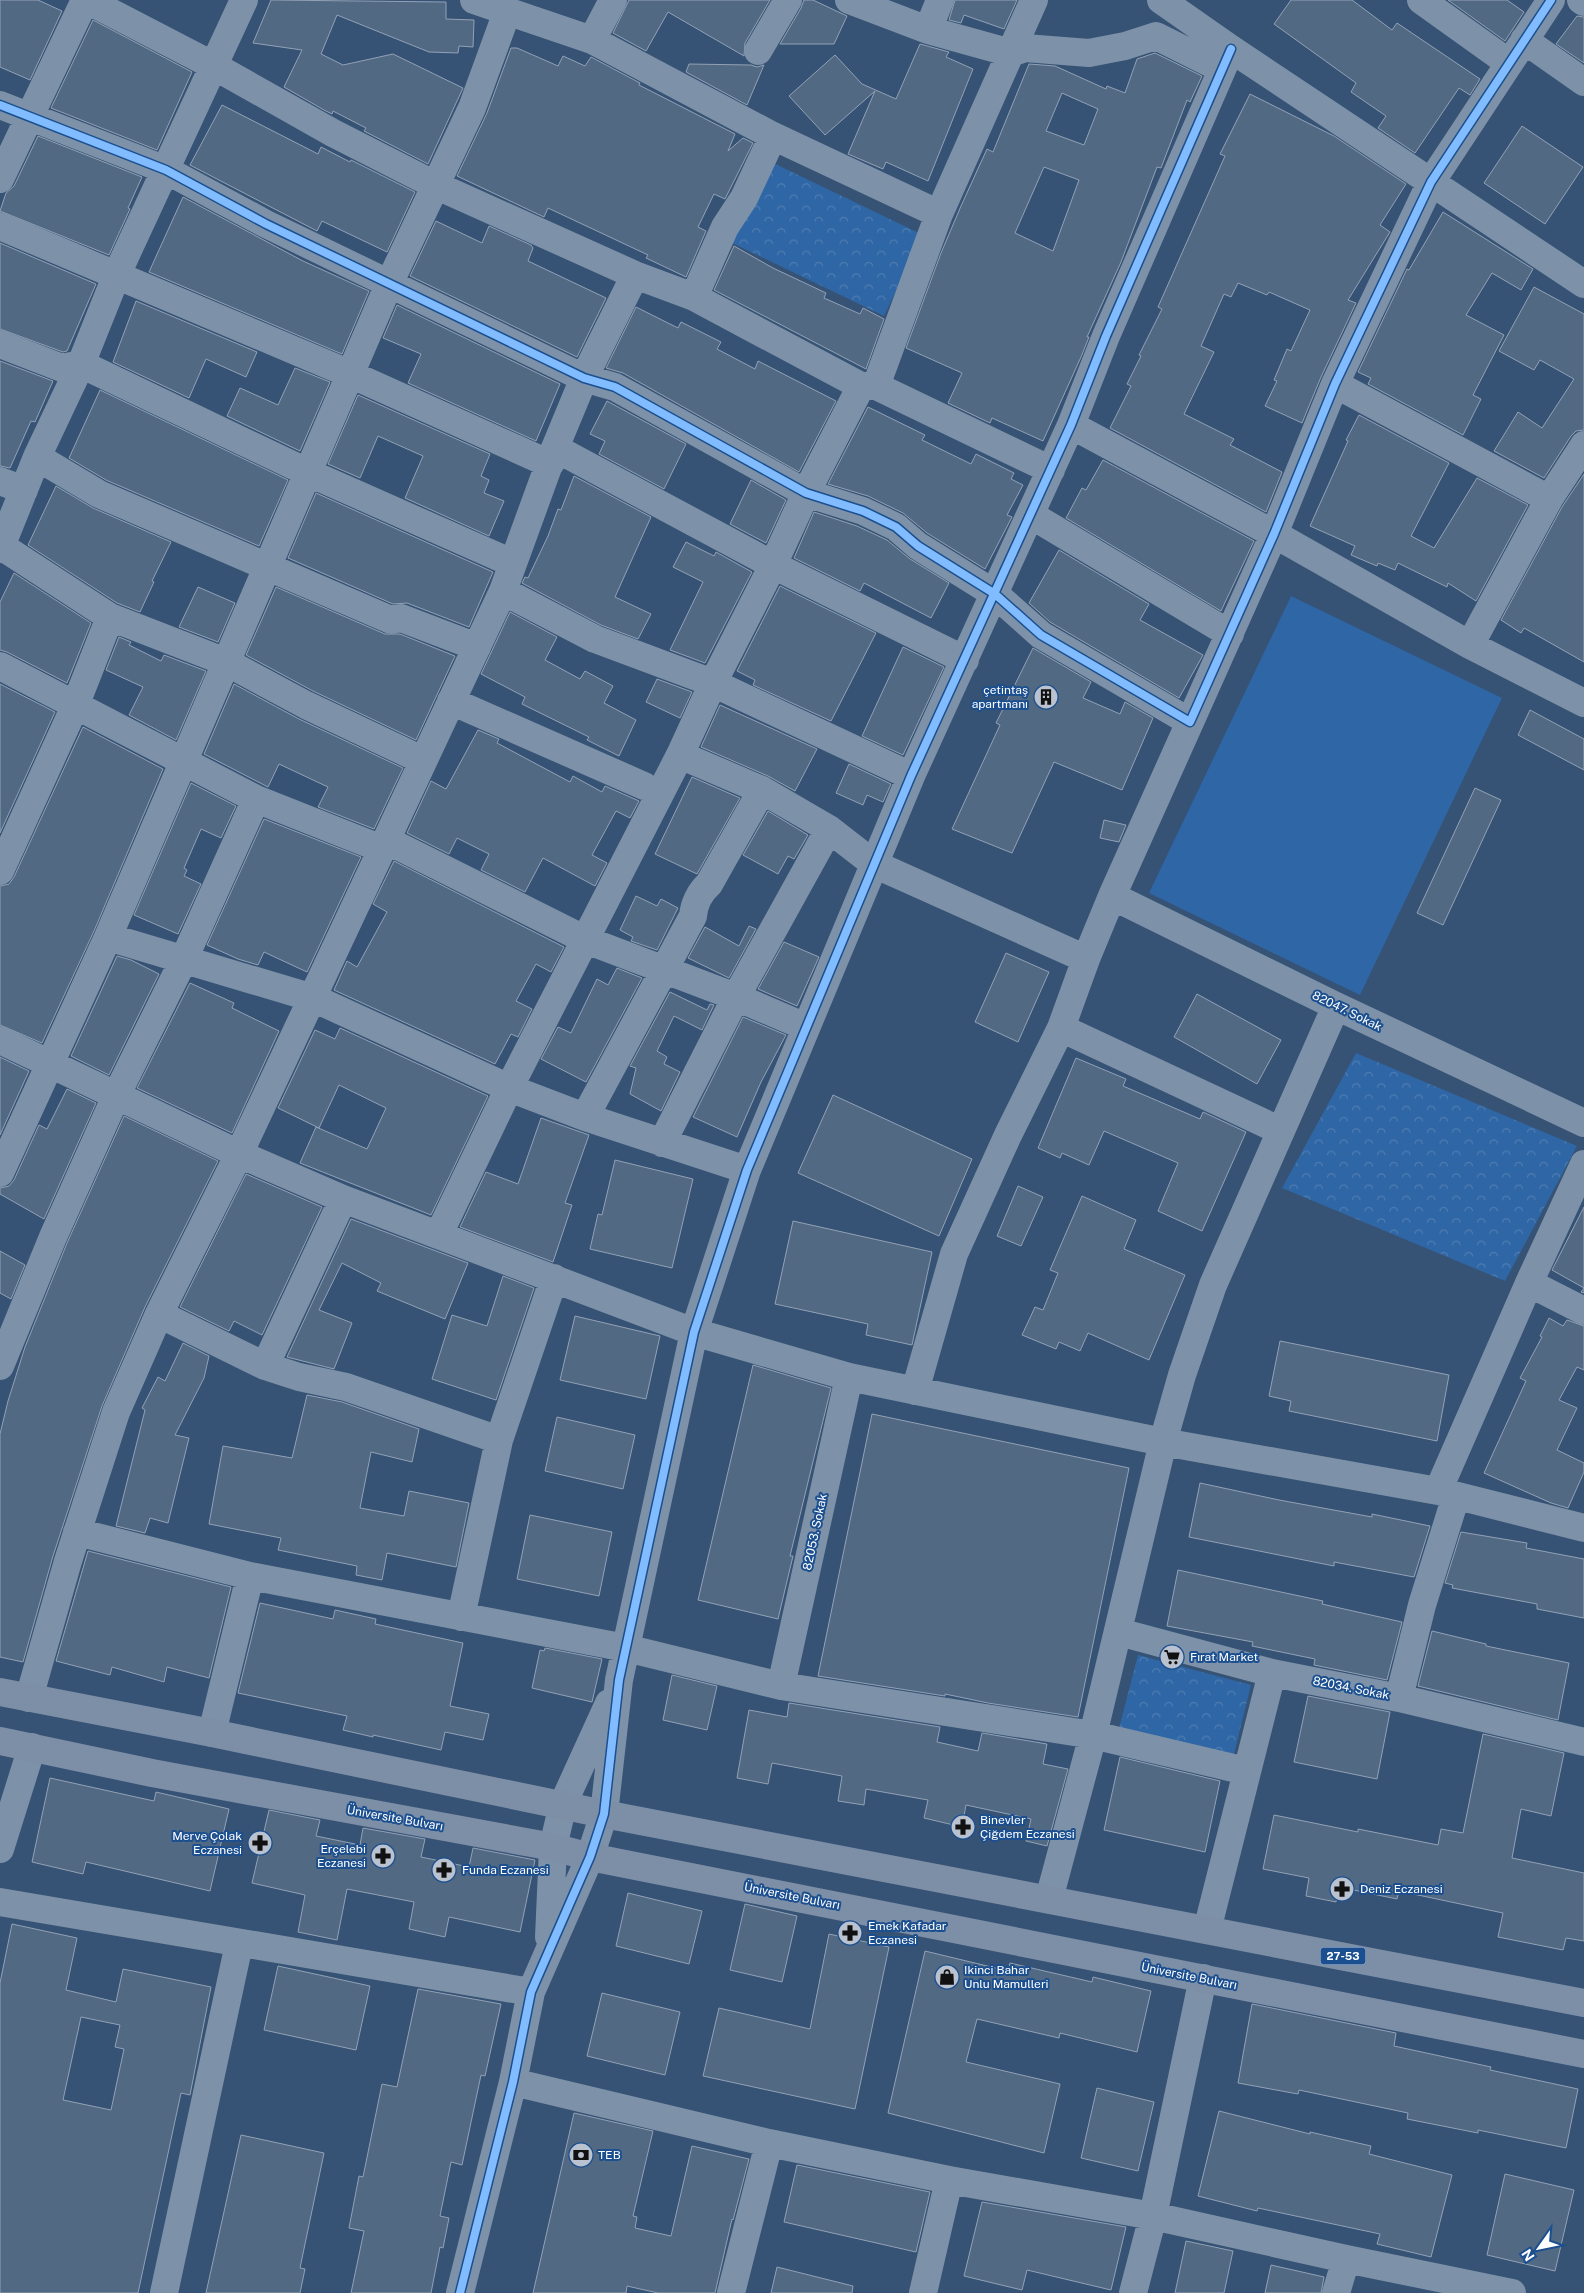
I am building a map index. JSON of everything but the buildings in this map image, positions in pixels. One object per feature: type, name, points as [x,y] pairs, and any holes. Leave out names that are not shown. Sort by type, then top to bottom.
[{"type":"main road","points":[[0,1692],[212,1733],[604,1814],[1049,1899]]},
{"type":"main road","name":"Üniversite Bulvarı","points":[[0,1741],[152,1774],[552,1847],[590,1857],[1584,2054]]},
{"type":"main road","name":"27-53","points":[[1049,1899],[1584,2003]]},
{"type":"street","points":[[0,179],[86,0],[214,66],[333,133],[435,184],[635,275],[694,297],[868,386],[1051,470]]},
{"type":"street","points":[[244,0],[117,274],[81,364],[37,457],[12,486],[1,547],[110,617],[226,662],[306,705],[422,760]]},
{"type":"street","points":[[592,40],[613,0]]},
{"type":"street","points":[[758,51],[788,0]]},
{"type":"street","points":[[849,0],[928,30],[1011,53],[1026,48],[1089,53],[1125,46],[1156,36],[1226,59]]},
{"type":"street","points":[[928,30],[940,0]]},
{"type":"street","points":[[439,1234],[509,1088],[680,755],[806,493],[868,386],[939,214],[1034,0]]},
{"type":"street","points":[[1161,0],[1226,59],[1432,182],[1584,284]]},
{"type":"street","points":[[1421,0],[1509,64]]},
{"type":"street","points":[[915,1391],[954,1254],[1008,1135],[1061,1028],[1086,959],[1112,896],[1274,534],[1335,384],[1432,182],[1551,0]]},
{"type":"street","points":[[0,1173],[52,1063],[108,937],[389,284],[472,108],[490,4],[592,40],[772,136],[939,214]]},
{"type":"street","points":[[1524,40],[1584,82]]},
{"type":"street","points":[[460,2293],[513,2082],[531,1992],[590,1857],[604,1814],[619,1680],[694,1332],[747,1170],[874,864],[1071,425],[1106,336],[1226,59]]},
{"type":"street","points":[[0,105],[166,170],[266,224],[389,284],[584,378],[614,387],[806,493],[863,511],[896,527],[918,546],[995,594],[1041,634],[1190,722]]},
{"type":"street","points":[[694,297],[725,227],[744,198],[772,136]]},
{"type":"street","points":[[0,226],[350,374],[552,456],[964,660]]},
{"type":"street","points":[[29,1698],[77,1532],[116,1412],[159,1314],[239,1154],[422,760],[477,648],[503,591],[552,456],[584,378],[635,275]]},
{"type":"street","points":[[0,344],[62,368],[81,364],[309,473],[512,564]]},
{"type":"street","points":[[1335,384],[1549,499]]},
{"type":"street","points":[[1071,425],[1274,534],[1470,645],[1584,703]]},
{"type":"street","points":[[1470,645],[1549,499],[1584,445]]},
{"type":"street","points":[[37,457],[99,494],[267,568],[391,620],[400,618],[477,648]]},
{"type":"street","points":[[1031,515],[1230,634]]},
{"type":"street","points":[[503,591],[595,639],[713,683],[912,776]]},
{"type":"street","points":[[0,872],[75,706],[110,617]]},
{"type":"street","points":[[0,666],[23,676],[75,706],[256,799],[384,844],[586,940],[663,968],[806,1027]]},
{"type":"street","points":[[450,701],[644,786]]},
{"type":"street","points":[[680,755],[762,790],[829,829],[874,864],[1086,959]]},
{"type":"street","points":[[585,1117],[663,968],[693,916],[694,908],[703,889],[710,884],[762,790]]},
{"type":"street","points":[[0,1366],[53,1237],[116,1096],[184,959],[256,799]]},
{"type":"street","points":[[662,1144],[736,997],[829,829]]},
{"type":"street","name":"82047. Sokak","points":[[1112,896],[1336,1006],[1583,1121]]},
{"type":"street","points":[[108,937],[313,998],[509,1088],[662,1144],[747,1170]]},
{"type":"street","points":[[1049,1899],[1093,1735],[1162,1442],[1182,1375],[1213,1285],[1336,1006]]},
{"type":"street","points":[[1061,1028],[1281,1131]]},
{"type":"street","points":[[0,1040],[52,1063],[116,1096],[239,1154],[343,1200],[439,1234],[694,1332],[850,1377],[1162,1442],[1447,1494],[1584,1528]]},
{"type":"street","points":[[1399,1698],[1447,1494],[1529,1283],[1584,1164]]},
{"type":"street","points":[[265,1366],[343,1200]]},
{"type":"street","points":[[461,1617],[499,1440],[554,1278]]},
{"type":"street","points":[[1529,1283],[1584,1311]]},
{"type":"street","points":[[159,1314],[265,1366],[346,1387],[499,1440]]},
{"type":"street","name":"82053. Sokak","points":[[781,1686],[850,1377]]},
{"type":"street","points":[[77,1532],[250,1576],[626,1648],[781,1686],[1093,1735],[1246,1771]]},
{"type":"street","points":[[212,1733],[250,1576]]},
{"type":"street","name":"82034. Sokak","points":[[1118,1632],[1272,1673],[1399,1698],[1584,1742]]},
{"type":"street","points":[[1207,1930],[1272,1673]]},
{"type":"street","points":[[548,1953],[552,1847],[563,1804],[619,1680]]},
{"type":"street","points":[[0,1849],[32,1747]]},
{"type":"street","points":[[0,1902],[531,1992]]},
{"type":"street","points":[[164,2293],[239,1944]]},
{"type":"street","points":[[1133,2293],[1153,2216],[1203,1978]]},
{"type":"street","points":[[513,2082],[769,2143],[949,2180],[1153,2216],[1346,2259],[1512,2293]]},
{"type":"street","points":[[731,2293],[769,2143]]},
{"type":"street","points":[[923,2293],[949,2180]]},
{"type":"street","points":[[1336,2293],[1346,2259]]},
{"type":"green space","points":[[767,160],[923,235],[884,316],[728,241]]},
{"type":"green space","points":[[1291,596],[1502,698],[1360,995],[1149,893]]},
{"type":"green space","points":[[1356,1053],[1577,1146],[1505,1281],[1282,1188]]},
{"type":"green space","points":[[1138,1655],[1251,1685],[1231,1766],[1117,1736]]},
{"type":"cycle path","points":[[0,105],[166,170],[266,224],[584,378],[615,387],[806,493],[863,511],[896,527],[918,546],[995,594],[1041,635],[1190,722],[1274,534],[1335,384],[1431,182],[1551,0]]},
{"type":"cycle path","points":[[460,2293],[513,2082],[531,1992],[590,1857],[604,1814],[619,1680],[694,1332],[747,1170],[911,776],[1071,425],[1106,336],[1231,49]]},
{"type":"place","name":"çetintaş apartmanı","points":[[1046,697]]},
{"type":"place","name":"Fırat Market","points":[[1172,1657]]},
{"type":"place","name":"Binevler Çiğdem Eczanesi","points":[[963,1827]]},
{"type":"place","name":"Merve Çolak Eczanesi","points":[[260,1843]]},
{"type":"place","name":"Erçelebi Eczanesi","points":[[383,1856]]},
{"type":"place","name":"Funda Eczanesi","points":[[444,1870]]},
{"type":"place","name":"Deniz Eczanesi","points":[[1342,1889]]},
{"type":"place","name":"Emek Kafadar Eczanesi","points":[[850,1933]]},
{"type":"place","name":"Ikinci Bahar Unlu Mamulleri","points":[[947,1977]]},
{"type":"place","name":"TEB","points":[[581,2155]]}]
